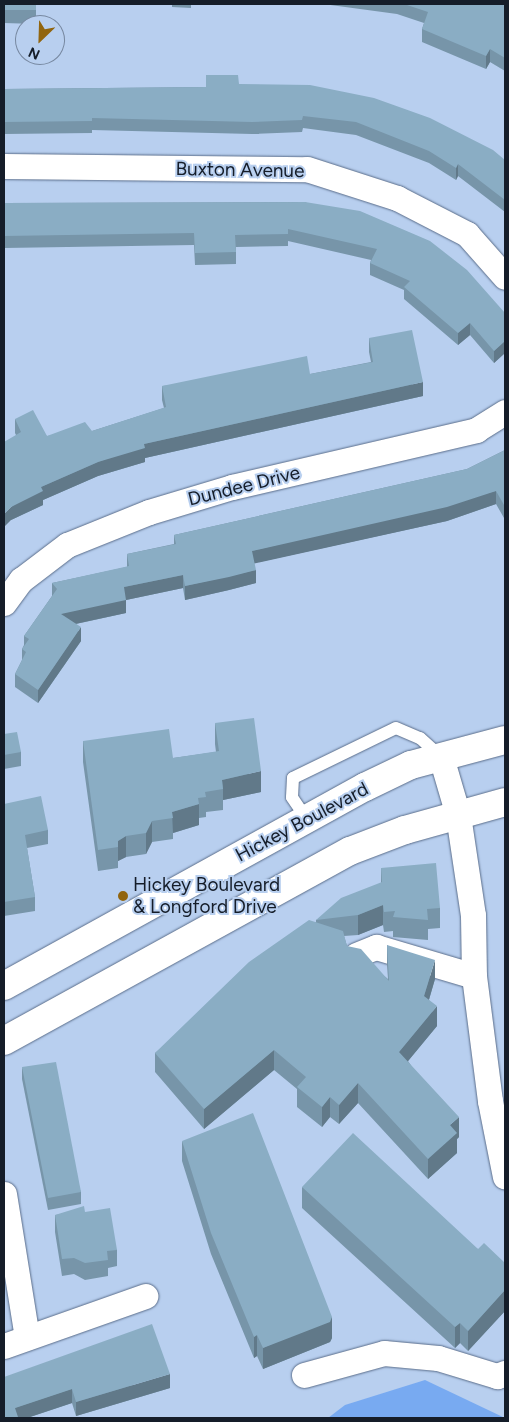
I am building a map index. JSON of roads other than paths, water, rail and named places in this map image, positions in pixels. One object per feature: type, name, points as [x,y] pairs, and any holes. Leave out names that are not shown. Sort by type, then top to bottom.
[{"type":"main road","name":"Hickey Boulevard","points":[[4,986],[306,818],[411,765],[505,740]]},
{"type":"main road","points":[[4,1041],[299,876],[396,833],[505,802]]},
{"type":"street","name":"Buxton Avenue","points":[[4,166],[307,169],[397,198],[466,234],[505,277]]},
{"type":"street","name":"Dundee Drive","points":[[4,603],[21,580],[67,545],[148,512],[232,487],[476,430],[505,412]]},
{"type":"street","points":[[441,757],[458,815],[473,931],[474,976],[490,1101],[505,1177]]},
{"type":"street","points":[[356,955],[376,947],[474,976]]},
{"type":"street","points":[[4,1194],[28,1338]]},
{"type":"street","points":[[4,1346],[145,1296]]},
{"type":"street","points":[[304,1375],[384,1353],[438,1358],[497,1376],[505,1373]]},
{"type":"lane","points":[[306,818],[292,797],[293,778],[387,732],[403,728],[441,757]]},
{"type":"place","name":"Hickey Boulevard & Longford Drive","points":[[123,896]]}]
